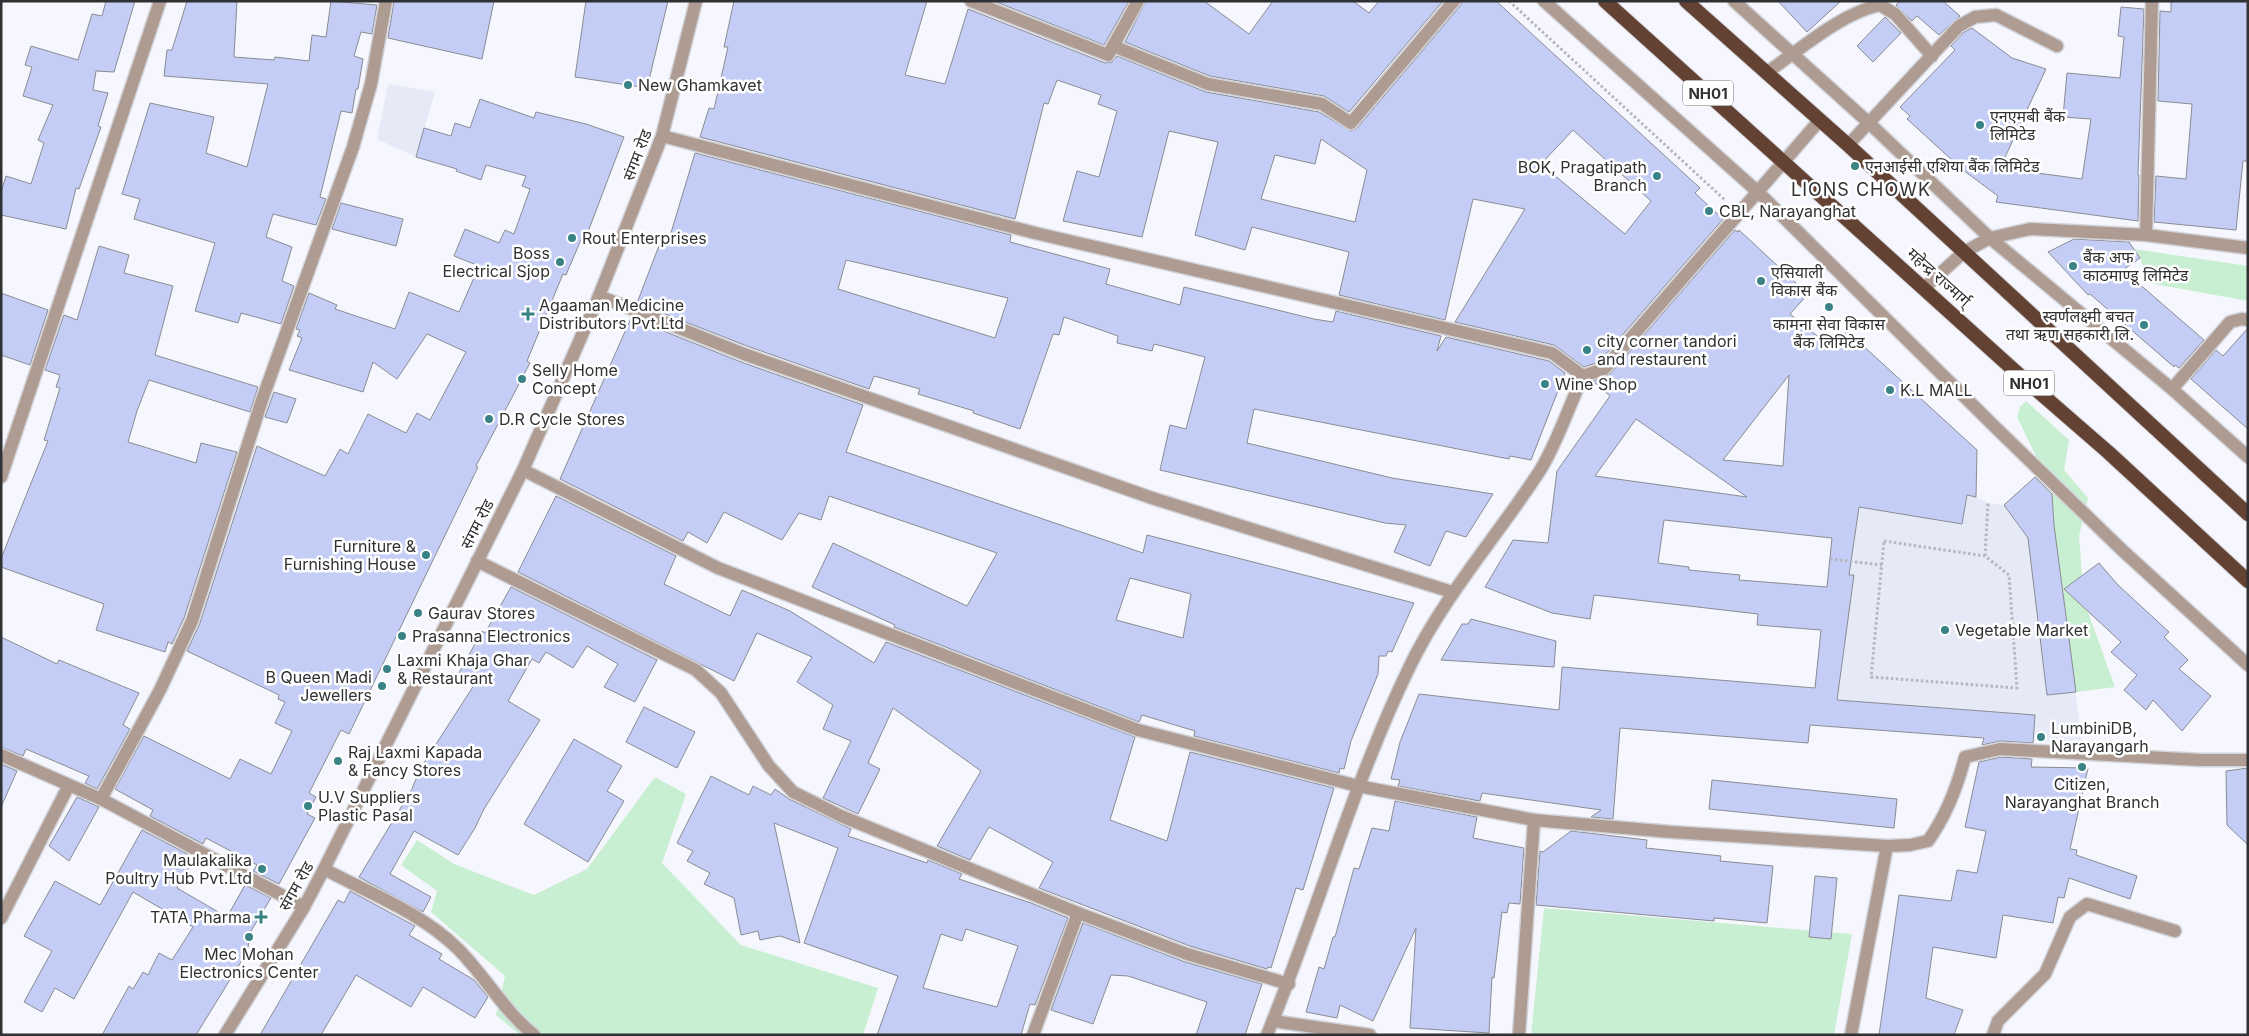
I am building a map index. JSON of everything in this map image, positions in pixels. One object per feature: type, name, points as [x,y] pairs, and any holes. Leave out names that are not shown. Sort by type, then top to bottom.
[{"type":"highway","name":"महेन्द्र राज्मार्ग्","points":[[1605,1],[2248,581]]},
{"type":"highway","points":[[1686,1],[1818,121],[1848,145],[2248,514]]},
{"type":"street","points":[[1,477],[160,1]]},
{"type":"street","points":[[101,799],[160,690],[192,621],[262,400],[353,147],[371,84],[386,1]]},
{"type":"street","name":"संगम रोड","points":[[224,1035],[304,907],[523,470],[599,296],[662,136],[696,1]]},
{"type":"street","points":[[971,1],[1108,55],[1138,1]]},
{"type":"street","points":[[1114,46],[1208,84],[1322,104],[1351,123],[1454,1]]},
{"type":"street","points":[[1544,1],[1758,192],[2122,550],[2248,664]]},
{"type":"street","points":[[1734,1],[1869,123],[1990,238],[2172,389],[2248,457]]},
{"type":"street","points":[[2146,235],[2152,1]]},
{"type":"street","points":[[1766,73],[1840,21],[1864,8],[1880,5],[1895,14],[1932,56]]},
{"type":"street","points":[[1848,145],[1959,26],[1975,16],[1996,15],[2057,46]]},
{"type":"street","points":[[1267,1035],[1288,984],[1358,786],[1409,667],[1452,592],[1540,470],[1583,376],[1604,370],[1818,121]]},
{"type":"street","points":[[662,136],[1035,232],[1552,353],[1583,376]]},
{"type":"street","points":[[1925,288],[1964,252],[1990,238],[2030,229],[2146,235],[2248,248]]},
{"type":"street","points":[[599,296],[744,354],[1152,498],[1452,592]]},
{"type":"street","points":[[2172,389],[2230,322],[2242,319],[2248,320]]},
{"type":"street","points":[[523,470],[718,568],[1138,730],[1358,786],[1534,820],[1671,832],[1887,846],[1910,845],[1928,841],[1942,821],[1960,779],[1965,757],[1986,751],[2000,749],[2200,760],[2248,760]]},
{"type":"street","points":[[477,561],[696,670],[722,692],[769,766],[793,792],[841,816],[1078,913],[1187,954],[1288,984]]},
{"type":"street","points":[[1,755],[101,799],[304,907]]},
{"type":"street","points":[[1,918],[69,785]]},
{"type":"street","points":[[1519,1035],[1534,820]]},
{"type":"street","points":[[1851,1035],[1887,846]]},
{"type":"street","points":[[324,869],[420,920],[458,948],[520,1024],[534,1035]]},
{"type":"street","points":[[1992,1035],[1998,1022],[2045,974],[2070,917],[2087,904],[2175,931]]},
{"type":"street","points":[[1033,1035],[1078,913]]},
{"type":"street","points":[[1273,1021],[1370,1035]]},
{"type":"path","points":[[1509,1],[1739,213]]},
{"type":"path","points":[[1985,556],[1988,503]]},
{"type":"path","points":[[1884,541],[1985,556],[2009,575],[2017,688],[1871,677],[1882,565],[1884,541]]},
{"type":"path","points":[[1830,559],[1882,565]]},
{"type":"shaded area","points":[[388,84],[435,92],[416,157],[377,139]]},
{"type":"shaded area","name":"Vegetable Market","points":[[1840,472],[1976,497],[1988,503],[2004,505],[2020,491],[2054,525],[2082,744],[1810,725]]},
{"type":"green space","points":[[2134,249],[2248,266],[2248,301],[2149,283],[2140,258]]},
{"type":"green space","points":[[2026,401],[2069,440],[2064,470],[2088,498],[2079,536],[2084,601],[2115,687],[2076,692],[2054,525],[2052,489],[2017,417],[2020,407]]},
{"type":"green space","points":[[655,777],[686,794],[662,863],[741,945],[878,988],[863,1035],[520,1035],[496,1015],[505,976],[431,912],[437,891],[401,865],[417,840],[454,864],[534,895],[587,869]]},
{"type":"green space","points":[[1544,908],[1852,934],[1834,1035],[1531,1035]]},
{"type":"building","points":[[106,1],[135,1],[114,72],[96,71],[93,90],[108,93],[98,126],[101,127],[79,189],[76,188],[66,229],[1,215],[1,192],[6,176],[31,184],[44,143],[38,140],[53,105],[23,96],[32,67],[25,65],[31,46],[78,60],[92,14],[102,16]]},
{"type":"building","points":[[187,1],[237,1],[234,57],[274,60],[275,57],[309,61],[312,35],[326,37],[331,1],[377,5],[372,34],[361,32],[354,56],[363,59],[358,89],[356,89],[352,113],[341,111],[320,197],[326,199],[316,225],[273,214],[266,237],[292,247],[282,281],[294,286],[281,324],[241,313],[238,323],[195,311],[215,243],[134,219],[140,199],[122,194],[150,103],[214,117],[206,153],[247,167],[268,84],[164,76],[167,50],[172,50]]},
{"type":"building","points":[[394,1],[494,1],[482,59],[388,38]]},
{"type":"building","points":[[586,1],[668,1],[647,88],[575,77]]},
{"type":"building","points":[[734,1],[927,1],[905,75],[945,84],[968,9],[1105,63],[1112,62],[1117,56],[1206,92],[1319,112],[1351,131],[1357,128],[1460,6],[1462,1],[1496,1],[1700,188],[1695,193],[1723,219],[1599,362],[1584,367],[1554,345],[1455,322],[1525,209],[1473,199],[1445,320],[1339,295],[1349,252],[1252,227],[1245,250],[1195,235],[1218,142],[1169,131],[1142,237],[1063,221],[1077,171],[1099,177],[1117,111],[1098,104],[1101,95],[1057,80],[1048,104],[1044,103],[1015,219],[700,137],[709,108],[714,109],[728,47],[724,47]],"holes":[[[1573,130],[1651,201],[1625,234],[1541,164]],[[1321,139],[1367,170],[1355,222],[1261,199],[1275,155],[1315,164]]]},
{"type":"building","points":[[994,1],[1129,1],[1104,45]]},
{"type":"building","points":[[1146,1],[1204,1],[1249,34],[1273,1],[1353,1],[1369,13],[1379,1],[1443,1],[1349,112],[1324,96],[1210,76],[1125,42]]},
{"type":"building","points":[[1778,1],[1841,1],[1807,32]]},
{"type":"building","points":[[1900,1],[1943,1],[1960,16],[1939,35],[1917,16],[1912,21],[1896,5]]},
{"type":"building","points":[[2171,1],[2248,1],[2248,161],[2243,161],[2236,230],[2154,222],[2156,176],[2186,179],[2192,104],[2158,101],[2160,11],[2171,12]]},
{"type":"building","points":[[2121,7],[2144,9],[2138,221],[1996,202],[1998,196],[1951,161],[1953,161],[1907,119],[1910,116],[1900,107],[1955,50],[1951,46],[1964,32],[1972,28],[2012,58],[2046,69],[2000,168],[2082,179],[2091,119],[2063,117],[2067,73],[2120,78],[2124,37],[2118,36]]},
{"type":"building","points":[[1885,17],[1901,33],[1873,62],[1857,46]]},
{"type":"building","points":[[480,99],[534,118],[536,112],[586,124],[624,137],[586,237],[583,235],[566,275],[563,274],[527,361],[530,363],[476,466],[478,467],[349,734],[341,730],[309,793],[316,797],[307,814],[315,818],[279,884],[253,871],[257,865],[206,838],[203,844],[150,816],[153,810],[115,789],[144,736],[230,779],[240,759],[271,774],[292,731],[275,723],[285,702],[278,699],[279,695],[187,651],[200,623],[257,446],[325,476],[340,449],[348,454],[368,414],[406,433],[417,413],[430,420],[466,352],[427,334],[397,379],[373,362],[363,392],[289,370],[302,338],[297,336],[300,330],[296,329],[309,293],[337,305],[335,309],[395,329],[409,292],[459,312],[479,266],[454,256],[465,229],[499,243],[505,230],[514,234],[530,189],[522,186],[526,176],[486,165],[481,180],[456,171],[457,169],[416,157],[424,128],[451,136],[455,123],[470,128]]},
{"type":"building","points":[[695,153],[1011,235],[1010,242],[1110,269],[1106,284],[1180,305],[1184,287],[1333,322],[1336,311],[1441,336],[1437,351],[1446,337],[1549,361],[1565,373],[1531,460],[1510,456],[1509,459],[1254,409],[1247,443],[1392,478],[1493,494],[1466,537],[1446,531],[1430,566],[1394,552],[1406,525],[1385,523],[1160,470],[1170,425],[1186,429],[1205,357],[1154,344],[1152,351],[1117,343],[1118,336],[1064,317],[1059,335],[1053,334],[1020,429],[973,413],[974,411],[918,394],[920,389],[874,376],[869,389],[747,346],[637,303],[660,243],[667,246]],"holes":[[[846,260],[1008,298],[995,338],[838,289]]]},
{"type":"building","points":[[341,203],[403,219],[396,246],[332,229]]},
{"type":"building","points":[[1735,230],[1738,232],[1739,230],[1808,294],[1790,314],[1832,348],[1847,331],[1977,450],[1976,497],[1967,495],[1962,524],[1859,507],[1849,575],[1854,575],[1837,700],[2035,715],[2033,743],[2000,741],[1982,745],[1984,738],[1810,725],[1808,743],[1620,728],[1613,819],[1591,817],[1601,810],[1482,793],[1480,801],[1398,786],[1400,780],[1391,779],[1400,742],[1419,694],[1559,710],[1562,667],[1815,688],[1821,630],[1757,625],[1758,614],[1594,595],[1590,619],[1552,613],[1485,587],[1513,540],[1548,543],[1557,471],[1610,396],[1593,381],[1610,374]],"holes":[[[1789,375],[1783,466],[1723,460]],[[1636,419],[1747,497],[1595,476]],[[1664,520],[1832,538],[1827,587],[1739,580],[1740,575],[1689,570],[1689,567],[1658,563]]]},
{"type":"building","points":[[2074,239],[2129,242],[2140,258],[2123,270],[2204,340],[2179,368],[2175,365],[2174,367],[2090,294],[2088,295],[2048,252]]},
{"type":"building","points":[[99,246],[129,255],[124,273],[173,286],[155,355],[258,387],[250,412],[149,380],[137,411],[128,442],[196,463],[201,443],[237,452],[184,618],[172,644],[168,642],[165,652],[96,630],[104,604],[1,567],[1,559],[48,441],[44,440],[60,388],[56,387],[60,375],[45,370],[64,315],[77,320]]},
{"type":"building","points":[[1,293],[48,310],[30,365],[1,355]]},
{"type":"building","points":[[631,318],[741,362],[863,405],[846,452],[1143,553],[1147,535],[1414,603],[1392,652],[1388,651],[1386,656],[1379,656],[1378,674],[1351,741],[1344,769],[1340,768],[1339,773],[1194,736],[1195,731],[1142,715],[1139,722],[894,627],[895,625],[812,587],[833,543],[967,606],[997,553],[829,496],[821,520],[799,513],[782,540],[724,512],[707,543],[688,532],[683,541],[560,479]],"holes":[[[1130,578],[1191,594],[1183,638],[1116,620]]]},
{"type":"building","points":[[2248,328],[2248,429],[2191,379],[2216,350],[2223,356]]},
{"type":"building","points":[[274,392],[296,399],[287,423],[265,417]]},
{"type":"building","points":[[2035,477],[2052,494],[2054,525],[2076,692],[2047,695],[2028,538],[2004,505]]},
{"type":"building","points":[[556,496],[676,556],[664,584],[730,616],[742,590],[790,611],[874,663],[886,642],[1135,737],[1110,820],[1167,841],[1190,752],[1334,788],[1303,890],[1296,888],[1271,968],[1268,967],[1267,969],[1190,946],[1039,888],[1053,862],[989,827],[970,860],[937,846],[981,771],[893,708],[868,763],[880,769],[858,814],[823,798],[851,741],[823,729],[833,705],[797,682],[812,657],[757,633],[734,681],[518,572]]},
{"type":"building","points":[[2099,563],[2118,585],[2169,632],[2164,637],[2188,660],[2179,669],[2211,696],[2182,731],[2153,700],[2146,710],[2124,690],[2137,675],[2111,652],[2121,642],[2064,589]]},
{"type":"building","points":[[511,587],[657,660],[635,702],[604,687],[618,664],[587,646],[573,668],[546,652],[539,663],[532,659],[508,701],[540,720],[484,809],[475,828],[458,855],[414,831],[390,874],[431,897],[423,912],[359,877],[412,789],[420,769],[476,682],[459,673],[482,631],[485,633]]},
{"type":"building","points":[[1471,619],[1556,641],[1554,667],[1441,660],[1462,624],[1468,624]]},
{"type":"building","points":[[1,637],[57,664],[59,660],[139,693],[123,725],[130,729],[97,789],[85,783],[89,776],[26,749],[23,756],[1,747]]},
{"type":"building","points":[[644,707],[695,732],[677,768],[626,742]]},
{"type":"building","points":[[574,739],[622,766],[607,791],[624,801],[588,862],[524,824]]},
{"type":"building","points":[[2001,757],[2032,759],[2031,767],[2088,768],[2070,849],[2077,850],[2076,855],[2137,876],[2130,899],[2069,878],[2064,898],[2058,897],[2053,923],[2003,915],[1996,958],[1933,947],[1926,998],[1963,1010],[1954,1035],[1879,1035],[1899,895],[1951,901],[1957,870],[1977,873],[1986,831],[1965,827],[1979,762]]},
{"type":"building","points":[[1,764],[17,771],[1,807]]},
{"type":"building","points":[[2248,768],[2248,845],[2227,825],[2226,771]]},
{"type":"building","points":[[711,776],[749,795],[753,786],[771,795],[775,789],[789,799],[851,829],[848,836],[927,863],[928,860],[962,874],[959,879],[1031,903],[1068,918],[1035,1005],[1030,1004],[1021,1035],[877,1035],[898,976],[804,943],[838,848],[774,823],[800,943],[780,936],[760,940],[758,931],[741,935],[734,898],[704,884],[710,873],[687,861],[693,851],[677,843]],"holes":[[[966,929],[1018,946],[997,1007],[923,988],[941,934],[962,941]]]},
{"type":"building","points":[[1712,780],[1897,799],[1894,828],[1709,809]]},
{"type":"building","points":[[77,797],[99,807],[69,861],[49,846]]},
{"type":"building","points":[[1395,801],[1477,817],[1473,838],[1524,848],[1520,904],[1509,903],[1507,913],[1502,912],[1494,978],[1492,977],[1489,1033],[1410,1028],[1416,928],[1373,1021],[1340,1005],[1337,1018],[1306,1012],[1319,967],[1324,969],[1333,937],[1335,937],[1354,868],[1359,869],[1372,828],[1389,831]]},
{"type":"building","points":[[142,830],[195,858],[177,888],[227,917],[245,885],[271,898],[251,931],[247,952],[196,1035],[102,1035],[129,986],[133,989],[143,972],[148,975],[159,953],[172,960],[193,927],[133,892],[74,999],[55,988],[42,1012],[24,1002],[52,951],[24,936],[55,881],[100,905]]},
{"type":"building","points":[[1571,831],[1647,840],[1646,848],[1721,856],[1720,861],[1773,866],[1767,923],[1714,918],[1714,921],[1536,905],[1540,851],[1543,852]]},
{"type":"building","points":[[1815,876],[1837,878],[1831,939],[1809,937]]},
{"type":"building","points":[[350,891],[415,926],[409,935],[442,954],[439,959],[474,980],[488,997],[475,1018],[423,987],[411,1007],[356,975],[321,1035],[260,1035],[338,900],[344,903]]},
{"type":"building","points":[[1083,923],[1185,962],[1262,984],[1245,1035],[1196,1035],[1207,1002],[1128,976],[1111,975],[1093,1024],[1051,1010]]},
{"type":"place","name":"New Ghamkavet","points":[[628,85]]},
{"type":"place","name":"एनएमबी बैंक लिमिटेड","points":[[1980,125]]},
{"type":"place","name":"एनआईसी एशिया बैंक लिमिटेड","points":[[1855,166]]},
{"type":"place","name":"BOK, Pragatipath Branch","points":[[1657,176]]},
{"type":"place","name":"CBL, Narayanghat","points":[[1709,211]]},
{"type":"place","name":"Rout Enterprises","points":[[572,238]]},
{"type":"place","name":"Boss Electrical Sjop","points":[[560,262]]},
{"type":"place","name":"बैंक अफ काठमाण्डू लिमिटेड","points":[[2073,266]]},
{"type":"place","name":"एसियाली विकास बैंक","points":[[1761,281]]},
{"type":"place","name":"कामना सेवा विकास बैंक लिमिटेड","points":[[1829,307]]},
{"type":"place","name":"Agaaman Medicine Distributors Pvt.Ltd","points":[[528,314]]},
{"type":"place","name":"स्वर्णलक्ष्मी बचत तथा ऋण सहकारी लि.","points":[[2144,325]]},
{"type":"place","name":"city corner tandori and restaurent","points":[[1587,350]]},
{"type":"place","name":"Selly Home Concept","points":[[522,379]]},
{"type":"place","name":"Wine Shop","points":[[1545,384]]},
{"type":"place","name":"K.L MALL","points":[[1890,390]]},
{"type":"place","name":"D.R Cycle Stores","points":[[489,419]]},
{"type":"place","name":"Furniture & Furnishing House","points":[[426,555]]},
{"type":"place","name":"Gaurav Stores","points":[[418,613]]},
{"type":"place","name":"Vegetable Market","points":[[1945,630]]},
{"type":"place","name":"Prasanna Electronics","points":[[402,636]]},
{"type":"place","name":"Laxmi Khaja Ghar & Restaurant","points":[[387,669]]},
{"type":"place","name":"B Queen Madi Jewellers","points":[[382,686]]},
{"type":"place","name":"LumbiniDB, Narayangarh","points":[[2041,737]]},
{"type":"place","name":"Raj Laxmi Kapada & Fancy Stores","points":[[338,761]]},
{"type":"place","name":"Citizen, Narayanghat Branch","points":[[2082,767]]},
{"type":"place","name":"U.V Suppliers Plastic Pasal","points":[[308,806]]},
{"type":"place","name":"Maulakalika Poultry Hub Pvt.Ltd","points":[[262,869]]},
{"type":"place","name":"TATA Pharma","points":[[261,917]]},
{"type":"place","name":"Mec Mohan Electronics Center","points":[[249,937]]},
{"type":"district","name":"LIONS CHOWK","points":[[1861,189]]}]
